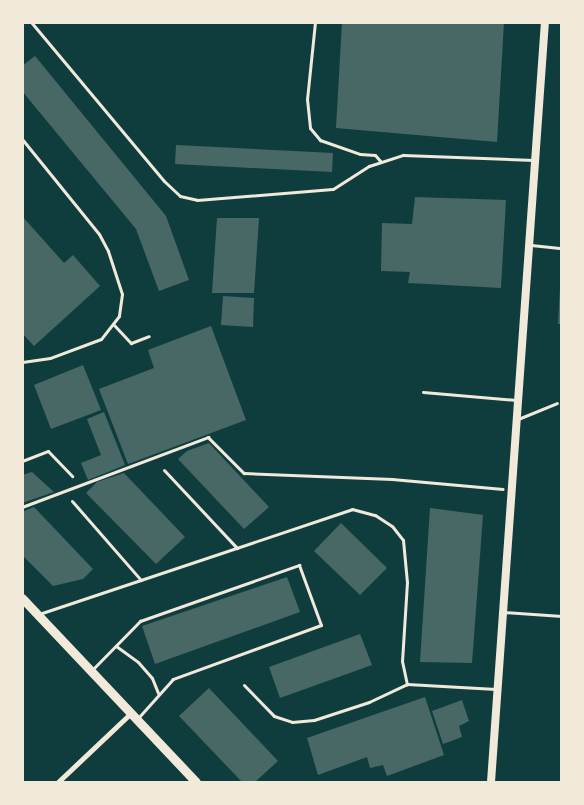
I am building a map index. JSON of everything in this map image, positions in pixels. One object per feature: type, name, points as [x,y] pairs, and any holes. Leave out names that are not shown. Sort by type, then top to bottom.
[{"type":"main road","points":[[22,598],[196,782]]},
{"type":"street","points":[[492,782],[496,689],[520,400],[545,22]]},
{"type":"street","points":[[58,782],[134,716]]},
{"type":"lane","points":[[31,22],[164,181],[180,196],[197,200],[333,189],[369,166],[403,155],[537,160]]},
{"type":"lane","points":[[315,22],[306,99],[310,128],[320,140],[360,154],[375,155],[382,162]]},
{"type":"lane","points":[[22,139],[99,234],[108,251],[122,294],[121,307],[114,325],[101,339],[50,358],[22,362]]},
{"type":"lane","points":[[531,245],[562,248]]},
{"type":"lane","points":[[114,325],[130,343],[149,336]]},
{"type":"lane","points":[[423,392],[520,400]]},
{"type":"lane","points":[[518,419],[557,403]]},
{"type":"lane","points":[[22,461],[48,451],[72,476]]},
{"type":"lane","points":[[164,470],[237,548]]},
{"type":"lane","points":[[72,501],[141,580]]},
{"type":"lane","points":[[39,614],[352,510],[375,515],[392,526],[402,540],[406,558],[402,661],[407,684]]},
{"type":"lane","points":[[91,671],[140,620],[299,565],[321,625],[172,679],[134,716]]},
{"type":"lane","points":[[502,612],[562,616]]},
{"type":"lane","points":[[116,646],[138,662],[152,678],[158,694]]},
{"type":"lane","points":[[244,685],[274,716],[292,722],[314,720],[342,711],[407,684],[496,689]]},
{"type":"path","points":[[22,507],[208,437],[244,473],[392,479],[512,490]]},
{"type":"building","points":[[342,22],[504,22],[497,142],[336,128]]},
{"type":"building","points":[[35,56],[166,216],[189,280],[159,291],[136,229],[22,91],[22,66]]},
{"type":"building","points":[[176,145],[333,153],[332,172],[175,164]]},
{"type":"building","points":[[415,197],[506,200],[501,288],[408,283],[410,272],[381,271],[382,223],[412,224]]},
{"type":"building","points":[[22,216],[64,263],[73,255],[100,286],[34,346],[22,333]]},
{"type":"building","points":[[217,218],[259,218],[254,293],[212,293]]},
{"type":"building","points":[[560,287],[562,287],[562,324],[558,324]]},
{"type":"building","points":[[223,296],[254,298],[253,327],[221,325]]},
{"type":"building","points":[[211,326],[246,420],[128,464],[99,389],[154,368],[148,350]]},
{"type":"building","points":[[83,365],[101,410],[51,429],[34,385]]},
{"type":"building","points":[[104,412],[125,465],[88,480],[81,463],[101,455],[87,419]]},
{"type":"building","points":[[209,443],[269,507],[244,529],[178,459],[187,451]]},
{"type":"building","points":[[32,472],[54,492],[22,503],[22,475]]},
{"type":"building","points":[[124,473],[185,537],[156,564],[86,493],[97,482]]},
{"type":"building","points":[[34,507],[93,569],[83,579],[53,586],[22,555],[22,512]]},
{"type":"building","points":[[430,508],[483,515],[472,663],[420,662]]},
{"type":"building","points":[[341,523],[387,568],[360,595],[314,551]]},
{"type":"building","points":[[287,577],[300,612],[155,664],[142,626]]},
{"type":"building","points":[[360,634],[372,665],[280,698],[269,667]]},
{"type":"building","points":[[209,688],[278,761],[255,782],[242,782],[179,716]]},
{"type":"building","points":[[425,697],[444,755],[387,776],[383,765],[370,768],[367,757],[318,775],[307,738]]},
{"type":"building","points":[[462,700],[469,721],[459,726],[462,737],[443,744],[432,711]]}]
